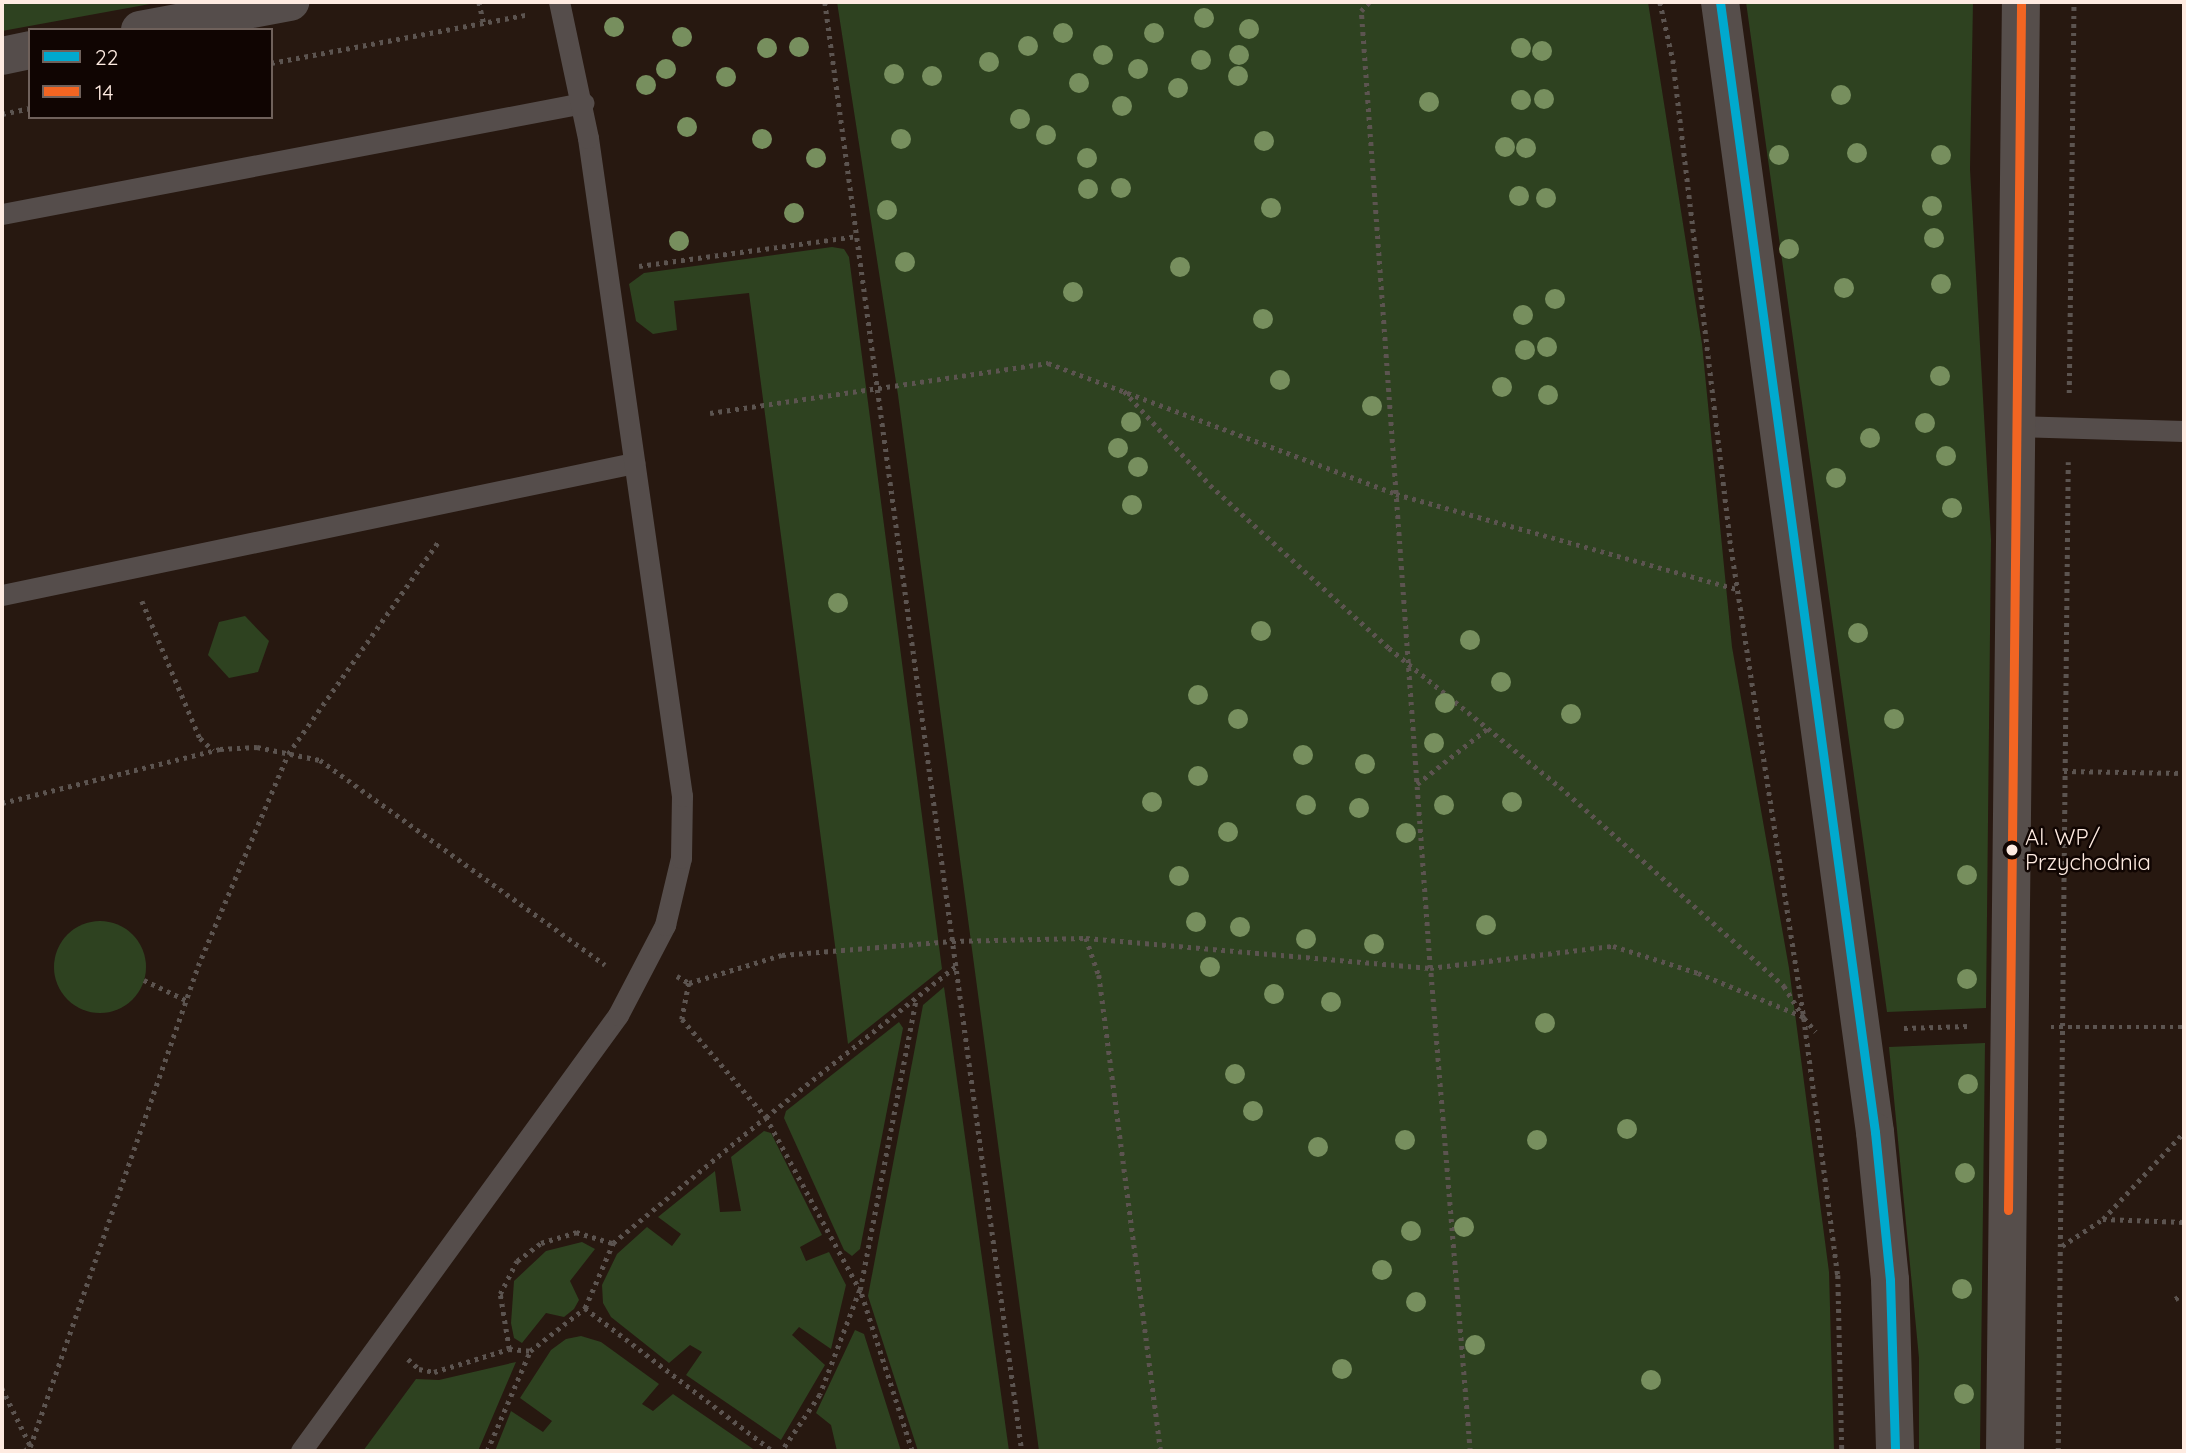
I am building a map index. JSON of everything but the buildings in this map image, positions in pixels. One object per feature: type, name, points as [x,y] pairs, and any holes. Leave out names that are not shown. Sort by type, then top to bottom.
[{"type":"main road","points":[[1720,2],[1875,1132],[1890,1280],[1895,1451]]},
{"type":"main road","points":[[2005,1451],[2021,2]]},
{"type":"street","points":[[151,28],[290,2]]},
{"type":"street","points":[[1699,2],[1727,53]]},
{"type":"street","points":[[2020,44],[2029,2]]},
{"type":"street","points":[[2,56],[28,50]]},
{"type":"lane","points":[[302,1451],[634,988],[675,892],[682,808],[583,103],[560,5]]},
{"type":"lane","points":[[2,214],[583,103]]},
{"type":"lane","points":[[2016,426],[2184,431]]},
{"type":"lane","points":[[2,595],[634,463]]},
{"type":"path","points":[[480,2],[484,23]]},
{"type":"path","points":[[825,2],[1022,1451]]},
{"type":"path","points":[[1369,2],[1361,10],[1416,785],[1470,1451]]},
{"type":"path","points":[[1660,2],[1673,60],[1730,540]]},
{"type":"path","points":[[2058,1451],[2074,2]]},
{"type":"path","points":[[273,63],[484,23],[560,5]]},
{"type":"path","points":[[2,114],[28,108]]},
{"type":"path","points":[[607,270],[857,236]]},
{"type":"path","points":[[710,413],[1048,363],[1396,494],[1737,589]]},
{"type":"path","points":[[1124,391],[1210,485],[1407,663],[1488,728],[1784,986],[1804,1018],[1838,1275],[1842,1451]]},
{"type":"path","points":[[31,1449],[186,1000],[288,754],[452,523],[454,501]]},
{"type":"path","points":[[128,569],[200,738],[214,751]]},
{"type":"path","points":[[1416,785],[1488,728]]},
{"type":"path","points":[[2,803],[214,751],[257,747],[320,761],[634,988]]},
{"type":"path","points":[[2064,771],[2184,773]]},
{"type":"path","points":[[1086,938],[1099,975],[1161,1451]]},
{"type":"path","points":[[648,959],[689,983],[782,955],[952,940],[1086,938],[1430,968],[1613,946],[1698,974],[1804,1018]]},
{"type":"path","points":[[487,1451],[530,1351],[585,1308],[612,1243],[956,966]]},
{"type":"path","points":[[144,980],[186,1000]]},
{"type":"path","points":[[689,983],[682,1019],[766,1117],[860,1290],[912,1451]]},
{"type":"path","points":[[782,1451],[821,1395],[860,1290],[916,999]]},
{"type":"path","points":[[2062,1246],[2103,1219],[2184,1132]]},
{"type":"path","points":[[2103,1219],[2184,1222]]},
{"type":"path","points":[[509,1349],[500,1294],[517,1261],[541,1243],[576,1232],[612,1243]]},
{"type":"path","points":[[2175,1299],[2184,1294]]},
{"type":"path","points":[[585,1308],[773,1451]]},
{"type":"path","points":[[384,1338],[419,1369],[434,1372],[509,1349],[530,1351]]},
{"type":"path","points":[[2,1388],[31,1449]]},
{"type":"path","points":[[24,1451],[31,1449]]},
{"type":"green space","points":[[2,2],[161,2],[2,31]]},
{"type":"green space","points":[[837,2],[1648,2],[1702,344],[1732,647],[1789,968],[1829,1272],[1834,1451],[1039,1451],[898,395]]},
{"type":"green space","points":[[1746,2],[1973,2],[1970,169],[1991,539],[1986,1008],[1887,1012]]},
{"type":"green space","points":[[832,247],[844,249],[849,257],[942,969],[848,1044],[749,293],[674,301],[677,330],[653,334],[636,321],[629,284],[644,273]]},
{"type":"green space","points":[[245,616],[269,641],[258,672],[229,678],[208,655],[219,622]]},
{"type":"green space","points":[[100,921],[118,924],[133,934],[143,949],[146,967],[143,985],[133,1000],[118,1010],[100,1013],[82,1010],[67,1000],[57,985],[54,967],[57,949],[67,934],[82,924]]},
{"type":"green space","points":[[944,987],[1009,1451],[918,1451],[868,1296],[923,1005]]},
{"type":"green space","points":[[899,1022],[903,1028],[860,1249],[852,1256],[844,1250],[784,1118],[786,1111]]},
{"type":"green space","points":[[1985,1043],[1980,1451],[1919,1451],[1919,1358],[1889,1047]]},
{"type":"green space","points":[[764,1131],[771,1133],[822,1235],[800,1247],[806,1261],[829,1252],[846,1285],[831,1349],[799,1327],[792,1335],[825,1365],[781,1440],[686,1375],[702,1352],[690,1345],[669,1363],[611,1317],[603,1303],[602,1285],[617,1254],[647,1227],[672,1246],[681,1234],[658,1217],[715,1171],[720,1212],[741,1211],[731,1157]]},
{"type":"green space","points":[[582,1242],[595,1249],[570,1281],[579,1300],[574,1309],[564,1317],[546,1313],[522,1343],[514,1338],[511,1323],[514,1281],[546,1251]]},
{"type":"green space","points":[[855,1330],[864,1334],[901,1451],[837,1451],[831,1425],[816,1413]]},
{"type":"green space","points":[[581,1336],[601,1342],[659,1384],[642,1404],[653,1411],[673,1394],[756,1451],[495,1451],[511,1411],[543,1432],[552,1421],[520,1398],[551,1350],[566,1339]]},
{"type":"green space","points":[[516,1362],[478,1451],[363,1451],[416,1379],[439,1380]]},
{"type":"transit line","name":"22","points":[[1720,2],[1875,1132],[1890,1280],[1895,1451]]},
{"type":"transit line","name":"14","points":[[2008,1210],[2021,2]]},
{"type":"place","name":"Al. WP/ Przychodnia","points":[[2012,850]]}]
